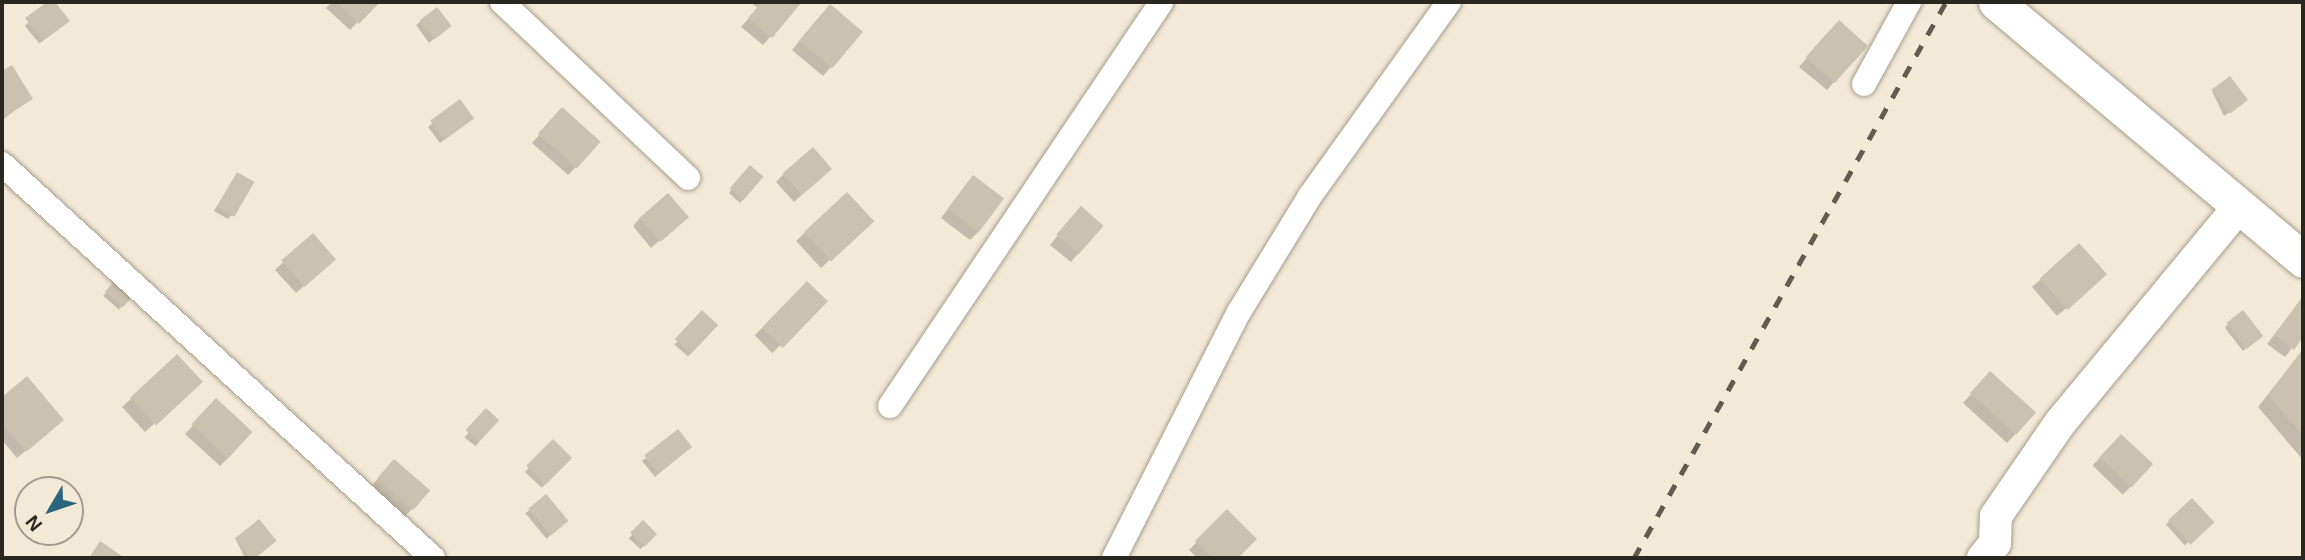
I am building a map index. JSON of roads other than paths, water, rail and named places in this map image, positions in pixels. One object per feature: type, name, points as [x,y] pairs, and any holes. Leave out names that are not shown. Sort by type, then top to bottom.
[{"type":"main road","points":[[1996,2],[2236,210],[2303,260]]},
{"type":"street","points":[[502,2],[688,178]]},
{"type":"street","points":[[890,406],[1160,2]]},
{"type":"street","points":[[1114,558],[1239,312],[1310,196],[1449,2]]},
{"type":"street","points":[[1864,84],[1909,2]]},
{"type":"street","points":[[2,164],[433,558]]},
{"type":"street","points":[[1983,558],[1995,543],[1996,516],[2060,423],[2236,210]]},
{"type":"railway","points":[[1634,558],[1946,2]]}]
